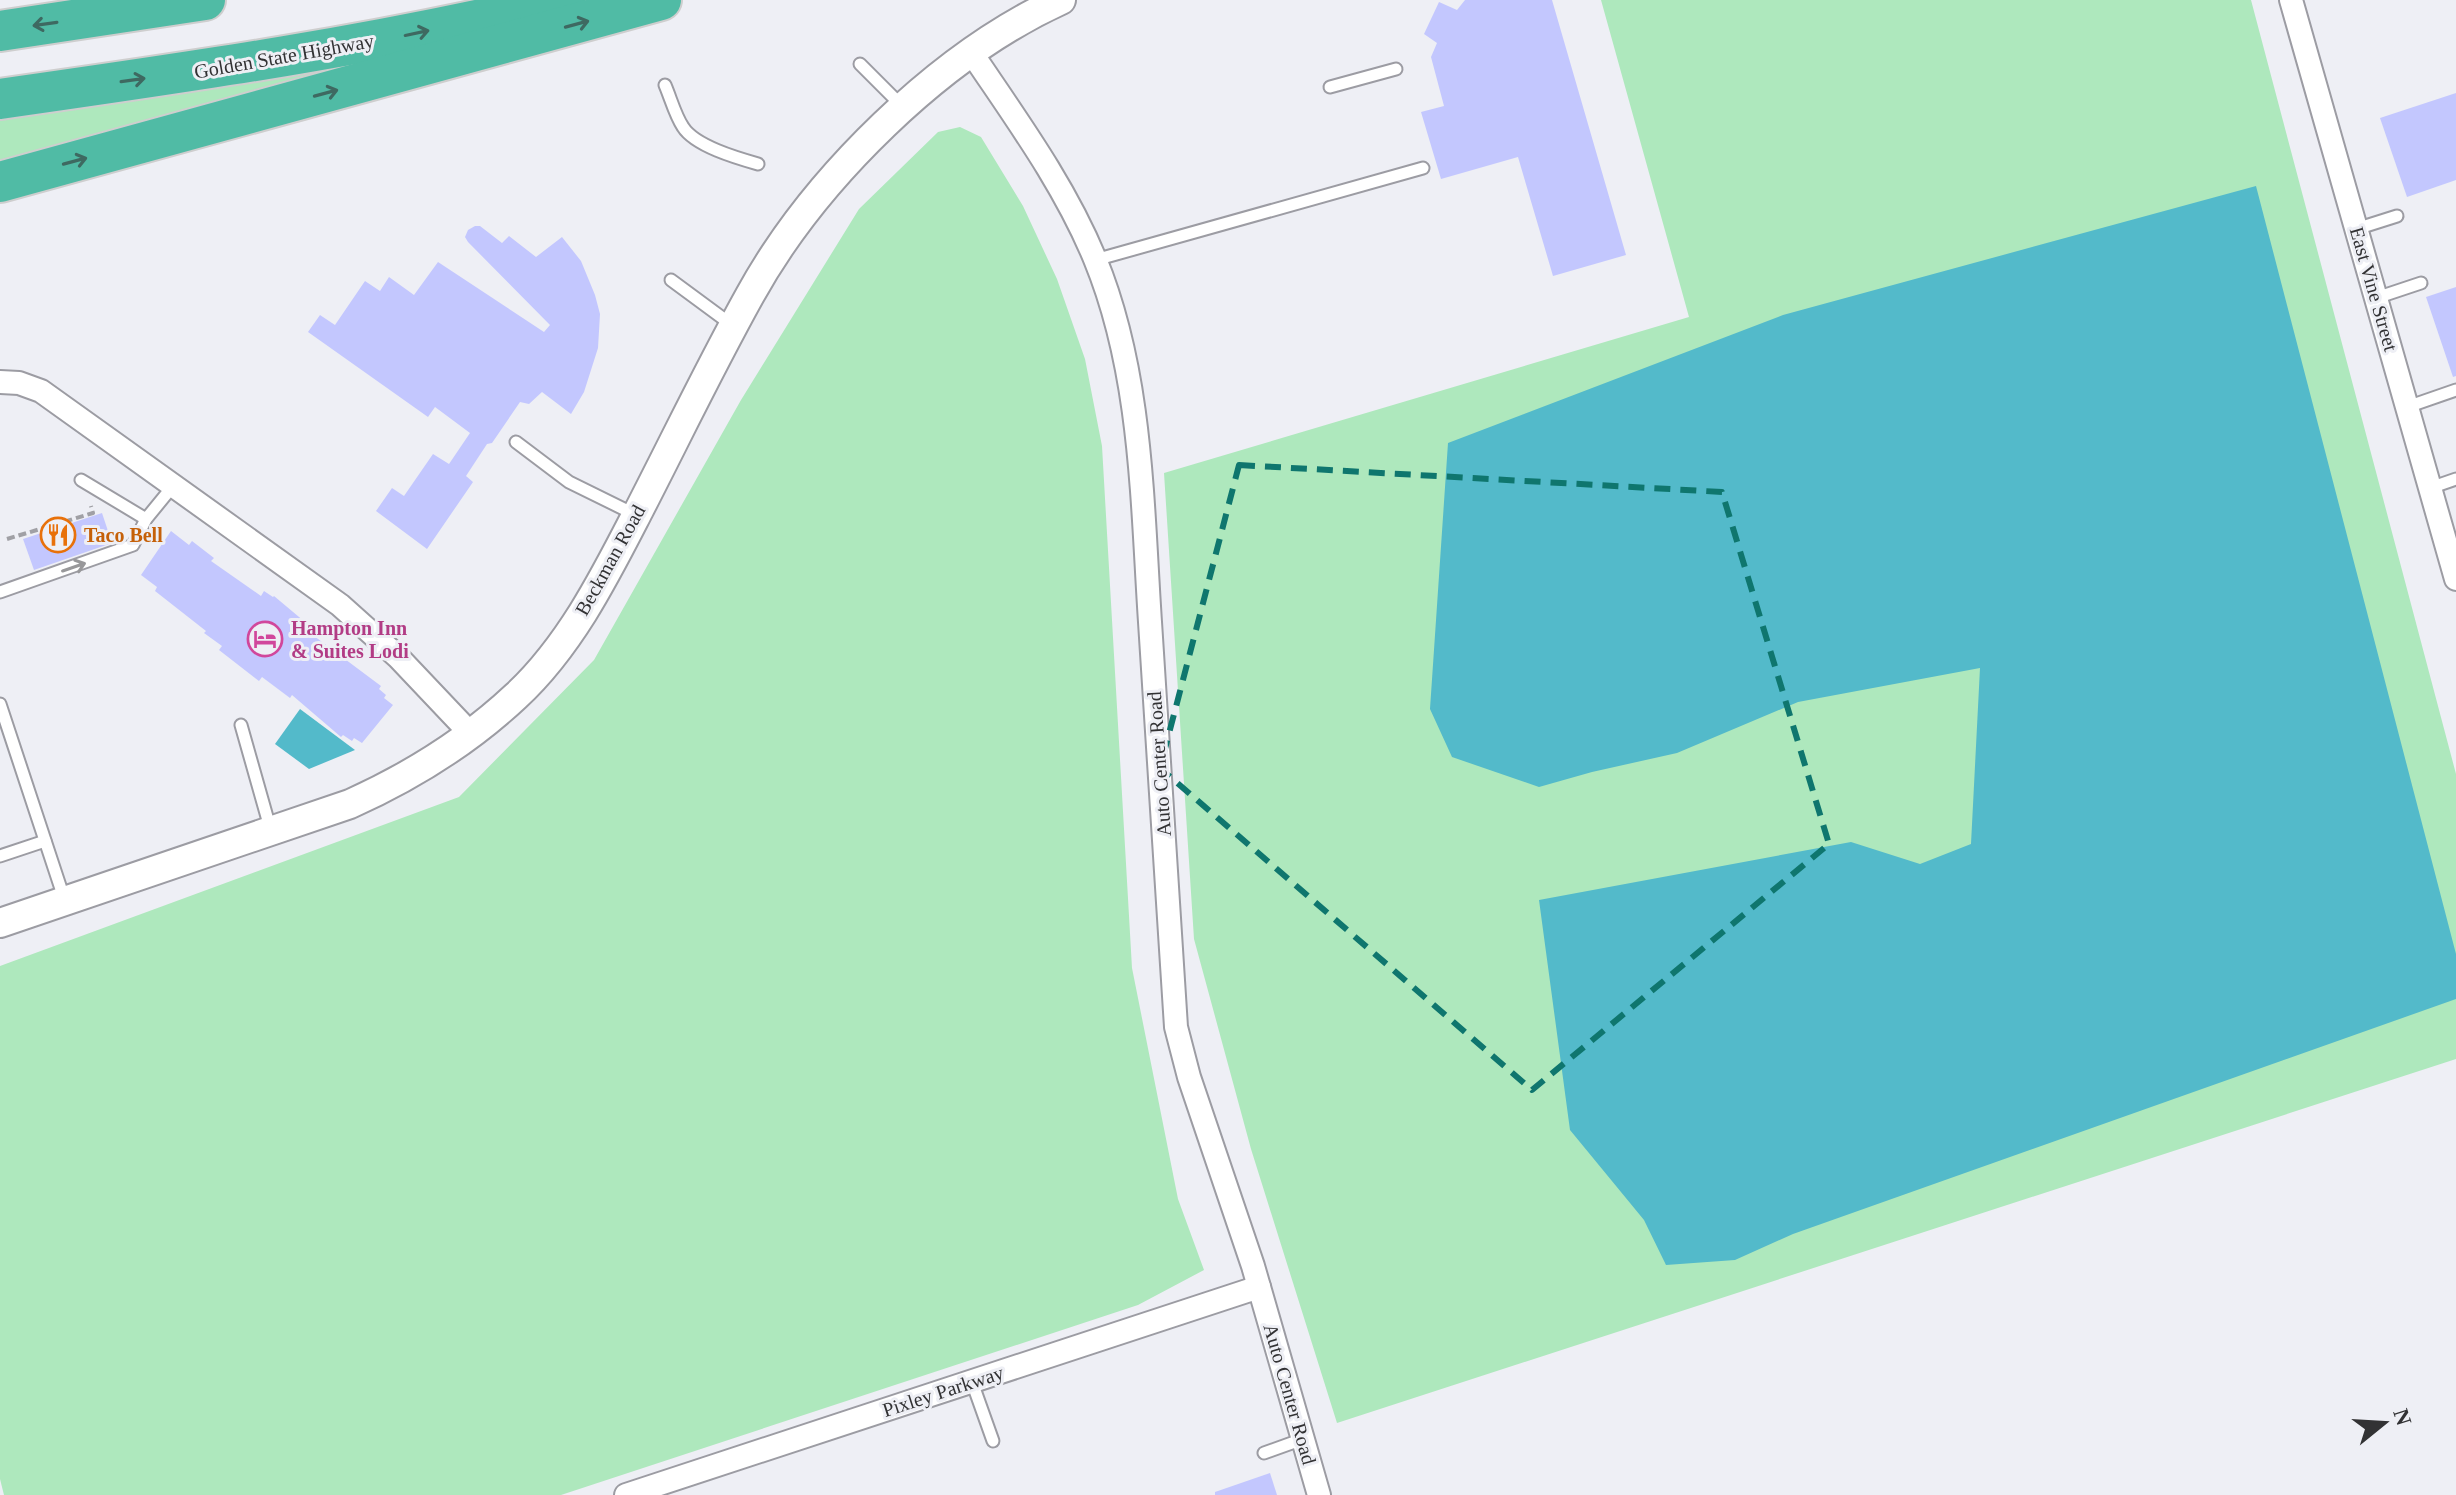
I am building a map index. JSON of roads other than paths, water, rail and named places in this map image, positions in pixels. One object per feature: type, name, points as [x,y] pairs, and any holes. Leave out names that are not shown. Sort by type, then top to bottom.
[{"type":"highway","points":[[0,31],[205,0]]},
{"type":"highway","name":"Golden State Highway","points":[[0,99],[231,67],[394,38],[565,0]]},
{"type":"highway","points":[[0,182],[661,0]]},
{"type":"street","name":"Beckman Road","points":[[0,923],[350,804],[393,785],[470,733],[518,695],[550,658],[606,574],[751,293],[785,239],[831,180],[904,108],[971,52],[1002,31],[1061,0]]},
{"type":"street","name":"East Vine Street","points":[[2291,0],[2430,488],[2451,544],[2456,579]]},
{"type":"street","name":"Auto Center Road","points":[[971,52],[1056,178],[1095,260],[1115,321],[1132,396],[1176,1027],[1189,1077],[1259,1287],[1319,1495]]},
{"type":"street","points":[[0,382],[19,383],[41,391],[340,605],[398,657],[470,733]]},
{"type":"street","name":"Pixley Parkway","points":[[626,1495],[1259,1287]]},
{"type":"lane","points":[[860,64],[904,108]]},
{"type":"lane","points":[[1330,87],[1396,69]]},
{"type":"lane","points":[[665,85],[684,129],[692,137],[717,150],[758,164]]},
{"type":"lane","points":[[1095,260],[1423,168]]},
{"type":"lane","points":[[2356,229],[2397,216]]},
{"type":"lane","points":[[671,280],[734,326]]},
{"type":"lane","points":[[2376,298],[2421,283]]},
{"type":"lane","points":[[2407,407],[2456,390]]},
{"type":"lane","points":[[516,442],[569,482],[636,516]]},
{"type":"lane","points":[[2430,488],[2456,479]]},
{"type":"lane","points":[[81,480],[146,519]]},
{"type":"lane","points":[[0,592],[133,545],[146,519],[173,486]]},
{"type":"lane","points":[[1,709],[65,901]]},
{"type":"lane","points":[[241,725],[271,832]]},
{"type":"lane","points":[[0,856],[45,841]]},
{"type":"lane","points":[[972,1382],[993,1441]]},
{"type":"lane","points":[[1264,1453],[1303,1439]]},
{"type":"water","points":[[2256,186],[2456,954],[2456,999],[1793,1234],[1735,1260],[1666,1265],[1644,1220],[1570,1130],[1539,900],[1851,842],[1920,864],[1971,844],[1980,668],[1798,702],[1677,753],[1539,787],[1452,757],[1430,709],[1448,443],[1783,315]]},
{"type":"water","points":[[300,709],[355,750],[309,769],[275,744]]},
{"type":"place","name":"Taco Bell","points":[[58,535]]},
{"type":"place","name":"Hampton Inn & Suites Lodi","points":[[265,639]]}]
